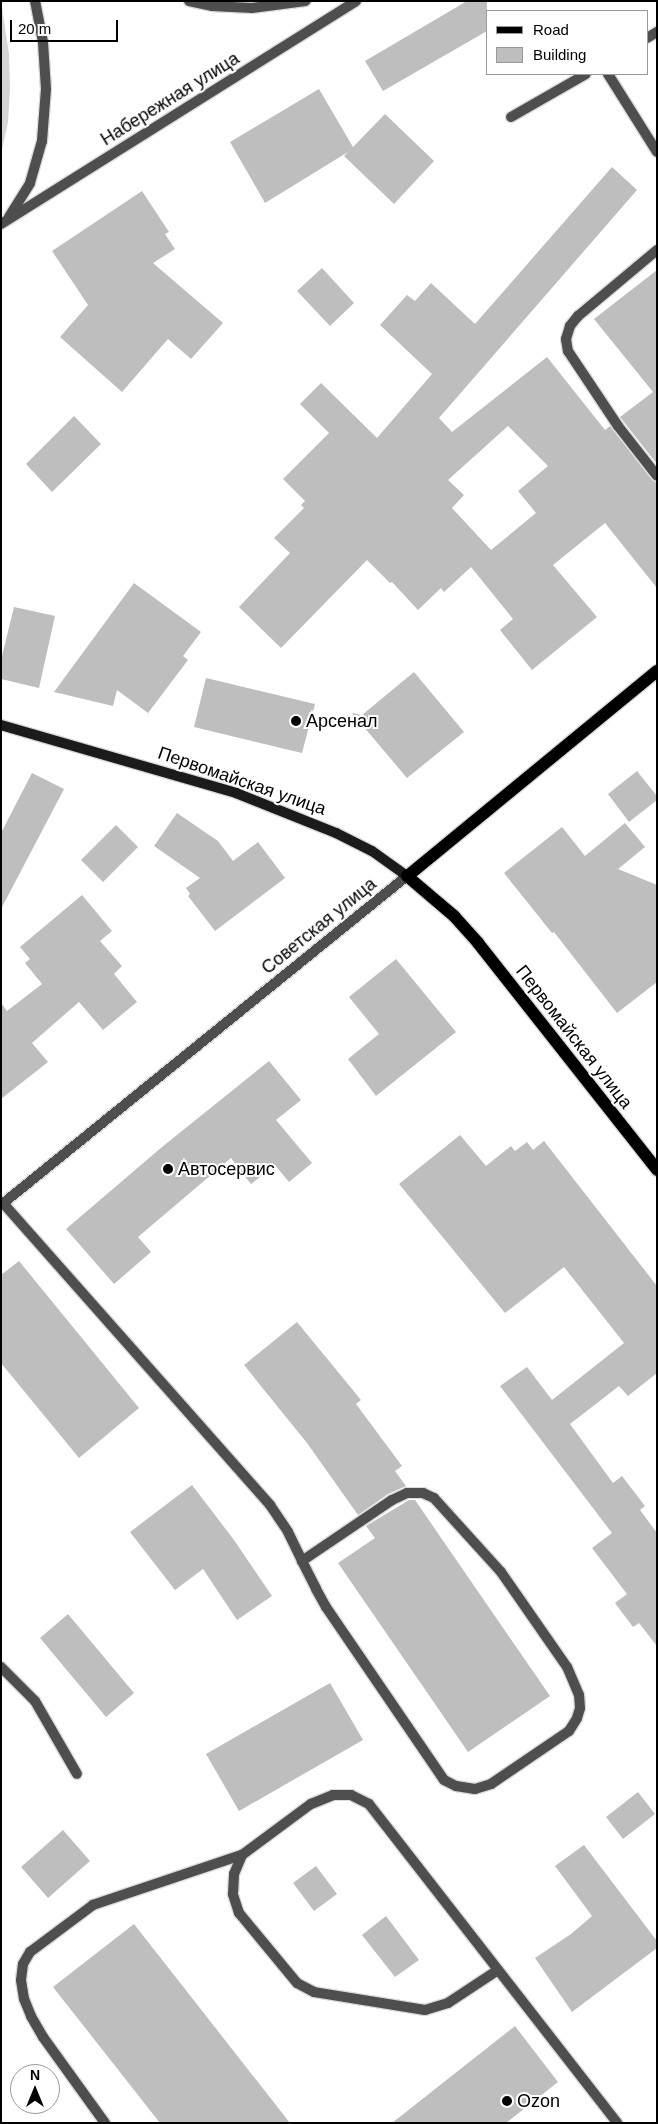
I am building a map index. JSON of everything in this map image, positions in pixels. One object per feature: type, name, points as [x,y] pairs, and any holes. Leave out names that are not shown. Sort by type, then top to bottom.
[{"type":"main road","name":"Советская улица","points":[[407,876],[657,671]]},
{"type":"main road","name":"Первомайская улица","points":[[407,876],[442,906],[478,943],[657,1170]]},
{"type":"street","points":[[4,222],[30,183],[42,141],[46,89],[43,42],[35,1]]},
{"type":"street","points":[[189,1],[212,6],[252,8],[306,1]]},
{"type":"street","name":"Набережная улица","points":[[4,222],[356,1]]},
{"type":"street","points":[[511,117],[584,75]]},
{"type":"street","points":[[609,75],[657,152]]},
{"type":"street","points":[[657,250],[578,316],[570,326],[566,339],[568,351],[618,426],[657,476]]},
{"type":"street","name":"Первомайская улица","points":[[1,725],[122,758],[270,806],[357,844],[407,876]]},
{"type":"street","name":"Советская улица","points":[[2,1204],[407,876]]},
{"type":"street","points":[[2,1204],[270,1505],[288,1532],[302,1561],[326,1607],[444,1780],[456,1786],[475,1789],[491,1784],[569,1731],[577,1718],[580,1708],[579,1695],[567,1667],[501,1572],[434,1498],[423,1493],[407,1493],[392,1500],[302,1561]]},
{"type":"street","points":[[1,1667],[35,1701],[77,1774]]},
{"type":"street","points":[[105,2123],[42,2037],[30,2016],[24,1999],[21,1980],[22,1964],[30,1952],[93,1905],[242,1855],[311,1804],[333,1795],[351,1795],[369,1804],[616,2123]]},
{"type":"street","points":[[242,1855],[234,1874],[233,1894],[239,1913],[297,1983],[314,1992],[425,2010],[448,2003],[498,1970]]},
{"type":"shaded area","points":[[1,1],[9,54],[10,89],[8,122],[1,154]]},
{"type":"building","points":[[467,1],[487,1],[486,32],[383,91],[365,61]]},
{"type":"building","points":[[319,89],[353,147],[385,114],[434,161],[394,204],[344,156],[348,152],[265,203],[230,142]]},
{"type":"building","points":[[612,167],[637,190],[439,418],[452,432],[547,357],[605,430],[610,426],[652,480],[657,483],[657,588],[605,523],[553,565],[597,617],[532,670],[500,630],[513,619],[471,567],[444,592],[441,588],[418,610],[392,582],[390,583],[367,560],[281,648],[239,607],[290,553],[274,538],[304,508],[301,505],[305,501],[283,479],[329,433],[300,404],[321,383],[377,438],[432,374],[380,325],[407,295],[415,301],[431,283],[475,324]],"holes":[[[508,426],[548,466],[518,491],[536,513],[491,550],[452,508],[464,495],[448,480]]]},
{"type":"building","points":[[142,191],[169,232],[165,234],[175,249],[153,263],[223,323],[191,359],[168,339],[122,392],[60,337],[88,305],[52,251]]},
{"type":"building","points":[[322,268],[354,303],[330,326],[297,291]]},
{"type":"building","points":[[657,270],[657,464],[620,417],[653,392],[594,319]]},
{"type":"building","points":[[74,416],[101,444],[52,492],[26,464]]},
{"type":"building","points":[[134,583],[201,632],[183,656],[188,660],[148,713],[117,690],[113,706],[54,692]]},
{"type":"building","points":[[14,607],[55,616],[39,688],[1,679],[1,660]]},
{"type":"building","points":[[414,672],[464,732],[407,778],[352,713],[362,715]]},
{"type":"building","points":[[206,678],[315,704],[302,753],[194,727]]},
{"type":"building","points":[[637,771],[657,796],[657,800],[629,822],[608,794]]},
{"type":"building","points":[[32,773],[64,789],[1,909],[1,833]]},
{"type":"building","points":[[177,813],[218,841],[233,861],[258,842],[285,878],[215,931],[188,896],[190,894],[186,888],[200,878],[154,846]]},
{"type":"building","points":[[625,823],[645,847],[618,869],[657,885],[657,982],[617,1013],[554,932],[552,933],[504,873],[562,827],[585,856]]},
{"type":"building","points":[[116,825],[138,847],[103,882],[81,860]]},
{"type":"building","points":[[82,895],[112,931],[100,941],[122,966],[114,974],[137,1002],[103,1030],[79,1002],[32,1043],[48,1062],[1,1099],[1,1003],[7,1011],[42,984],[25,963],[30,959],[20,947]]},
{"type":"building","points":[[396,959],[456,1032],[376,1096],[348,1059],[379,1034],[349,997]]},
{"type":"building","points":[[269,1061],[301,1100],[276,1120],[312,1163],[289,1182],[275,1165],[251,1184],[231,1158],[138,1237],[151,1252],[114,1284],[66,1229],[162,1147]]},
{"type":"building","points":[[460,1135],[486,1166],[511,1146],[515,1151],[527,1142],[533,1150],[544,1141],[657,1286],[657,1373],[628,1396],[619,1386],[570,1424],[613,1483],[622,1476],[645,1506],[640,1510],[657,1533],[657,1646],[639,1623],[633,1627],[615,1603],[627,1594],[592,1548],[612,1533],[500,1386],[527,1367],[552,1400],[624,1343],[564,1267],[505,1313],[399,1184]]},
{"type":"building","points":[[19,1261],[139,1408],[79,1458],[1,1363],[1,1275]]},
{"type":"building","points":[[297,1322],[361,1400],[356,1404],[402,1466],[395,1471],[406,1486],[388,1494],[358,1515],[307,1443],[244,1365]]},
{"type":"building","points":[[192,1485],[234,1540],[272,1596],[237,1620],[203,1569],[175,1590],[130,1532]]},
{"type":"building","points":[[409,1500],[415,1500],[550,1696],[468,1752],[338,1563],[375,1538],[366,1526]]},
{"type":"building","points":[[68,1614],[134,1693],[106,1717],[40,1638]]},
{"type":"building","points":[[330,1683],[363,1740],[239,1811],[206,1754]]},
{"type":"building","points":[[638,1792],[655,1814],[623,1839],[606,1817]]},
{"type":"building","points":[[63,1830],[90,1861],[48,1898],[21,1867]]},
{"type":"building","points":[[584,1845],[657,1941],[657,1948],[572,2012],[535,1958],[571,1934],[592,1916],[555,1866]]},
{"type":"building","points":[[316,1866],[337,1894],[314,1911],[293,1883]]},
{"type":"building","points":[[386,1916],[419,1960],[395,1977],[362,1935]]},
{"type":"building","points":[[134,1924],[290,2123],[160,2123],[53,1987]]},
{"type":"building","points":[[515,2026],[558,2082],[506,2123],[392,2123]]},
{"type":"place","name":"Арсенал","points":[[296,721]]},
{"type":"place","name":"Автосервис","points":[[168,1169]]},
{"type":"place","name":"Ozon","points":[[507,2101]]}]
